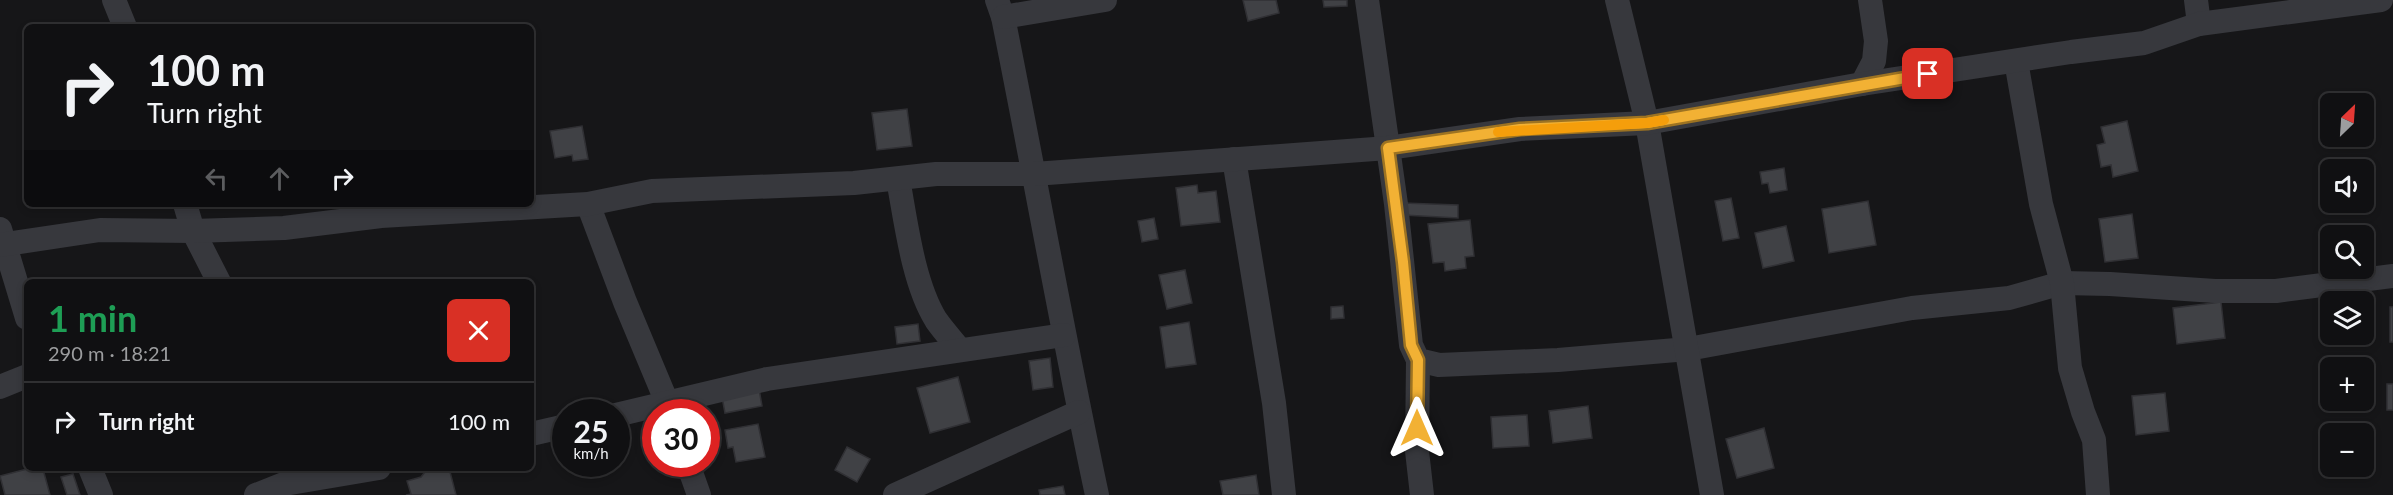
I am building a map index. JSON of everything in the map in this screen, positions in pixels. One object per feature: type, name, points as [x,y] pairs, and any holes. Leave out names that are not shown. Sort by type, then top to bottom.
[{"type":"street","points":[[114,0],[124,24]]},
{"type":"street","points":[[1097,495],[1064,335],[1035,174],[1000,9],[1105,0]]},
{"type":"street","points":[[1367,0],[1406,281],[1411,345],[1418,360],[1417,451],[1422,495]]},
{"type":"street","points":[[1617,0],[1647,123],[1712,495]]},
{"type":"street","points":[[1862,84],[1874,61],[1876,41],[1870,0]]},
{"type":"street","points":[[2196,0],[2199,24]]},
{"type":"street","points":[[24,309],[2,240],[100,230],[193,231],[285,228],[381,216],[588,204],[652,191],[854,183],[936,174],[1035,174],[1388,148],[1520,129],[1647,123],[1862,84],[2144,43],[2199,24],[2381,0]]},
{"type":"street","points":[[2016,61],[2041,204],[2062,283],[2070,368],[2094,440],[2098,495]]},
{"type":"street","points":[[1234,159],[1274,403],[1284,495]]},
{"type":"street","points":[[898,179],[918,279],[935,319],[960,350]]},
{"type":"street","points":[[588,204],[625,303],[666,399]]},
{"type":"street","points":[[185,207],[193,231],[217,279]]},
{"type":"street","points":[[1418,360],[1439,364],[1558,360],[1688,349],[1912,308],[2009,297],[2062,283],[2215,291],[2276,291],[2393,276]]},
{"type":"street","points":[[700,399],[767,379],[1064,335]]},
{"type":"street","points":[[0,387],[24,377]]},
{"type":"street","points":[[895,495],[1079,412]]},
{"type":"street","points":[[534,433],[552,429]]},
{"type":"street","points":[[91,471],[101,495]]},
{"type":"street","points":[[256,495],[281,482],[358,471]]},
{"type":"street","points":[[693,477],[699,495]]},
{"type":"building","points":[[1243,0],[1276,0],[1279,13],[1248,21]]},
{"type":"building","points":[[1323,0],[1347,0],[1347,6],[1324,7]]},
{"type":"building","points":[[907,109],[912,146],[877,150],[872,113]]},
{"type":"building","points":[[2127,121],[2138,171],[2113,177],[2111,165],[2101,167],[2097,145],[2105,143],[2101,127]]},
{"type":"building","points":[[582,126],[588,159],[573,161],[572,155],[555,158],[550,131]]},
{"type":"building","points":[[1784,168],[1787,190],[1770,193],[1768,183],[1762,184],[1760,172]]},
{"type":"building","points":[[1197,185],[1198,193],[1216,191],[1220,222],[1181,226],[1176,188]]},
{"type":"building","points":[[1731,198],[1739,238],[1723,241],[1715,201]]},
{"type":"building","points":[[1868,201],[1876,245],[1829,253],[1822,209]]},
{"type":"building","points":[[1403,203],[1458,205],[1458,218],[1403,215]]},
{"type":"building","points":[[2132,214],[2138,258],[2105,262],[2099,219]]},
{"type":"building","points":[[1154,218],[1158,239],[1142,242],[1138,221]]},
{"type":"building","points":[[1470,220],[1474,256],[1465,257],[1466,268],[1445,271],[1444,262],[1433,263],[1428,224]]},
{"type":"building","points":[[1786,226],[1794,261],[1763,268],[1755,233]]},
{"type":"building","points":[[1185,270],[1192,303],[1167,309],[1159,275]]},
{"type":"building","points":[[2221,302],[2225,338],[2177,344],[2173,308]]},
{"type":"building","points":[[1343,306],[1344,318],[1331,319],[1331,307]]},
{"type":"building","points":[[2390,307],[2393,307],[2393,342],[2390,342]]},
{"type":"building","points":[[1189,322],[1196,364],[1166,368],[1160,327]]},
{"type":"building","points":[[918,324],[920,341],[897,344],[895,327]]},
{"type":"building","points":[[1050,358],[1053,387],[1033,390],[1029,361]]},
{"type":"building","points":[[958,377],[970,422],[930,433],[917,388]]},
{"type":"building","points":[[2387,384],[2393,384],[2393,410],[2387,410]]},
{"type":"building","points":[[759,389],[762,406],[725,413],[722,397]]},
{"type":"building","points":[[2165,393],[2169,431],[2136,435],[2132,396]]},
{"type":"building","points":[[1588,406],[1592,438],[1553,443],[1549,411]]},
{"type":"building","points":[[1527,415],[1529,446],[1493,448],[1491,417]]},
{"type":"building","points":[[758,424],[765,457],[736,462],[733,447],[728,448],[725,430]]},
{"type":"building","points":[[1764,428],[1774,468],[1737,478],[1726,439]]},
{"type":"building","points":[[847,447],[870,459],[857,482],[835,470]]},
{"type":"building","points":[[24,470],[44,471],[50,495],[5,495],[0,476]]},
{"type":"building","points":[[426,471],[450,471],[456,495],[406,495],[411,494],[407,481],[421,477]]},
{"type":"building","points":[[73,474],[80,495],[67,495],[61,477]]},
{"type":"building","points":[[1256,475],[1259,495],[1223,495],[1220,481]]},
{"type":"building","points":[[1063,486],[1065,495],[1040,495],[1039,490]]},
{"type":"slow traffic","points":[[1498,132],[1664,120]]},
{"type":"route","points":[[1417,428],[1418,360],[1411,345],[1406,281],[1388,148],[1520,129],[1647,123],[1928,74]]}]
